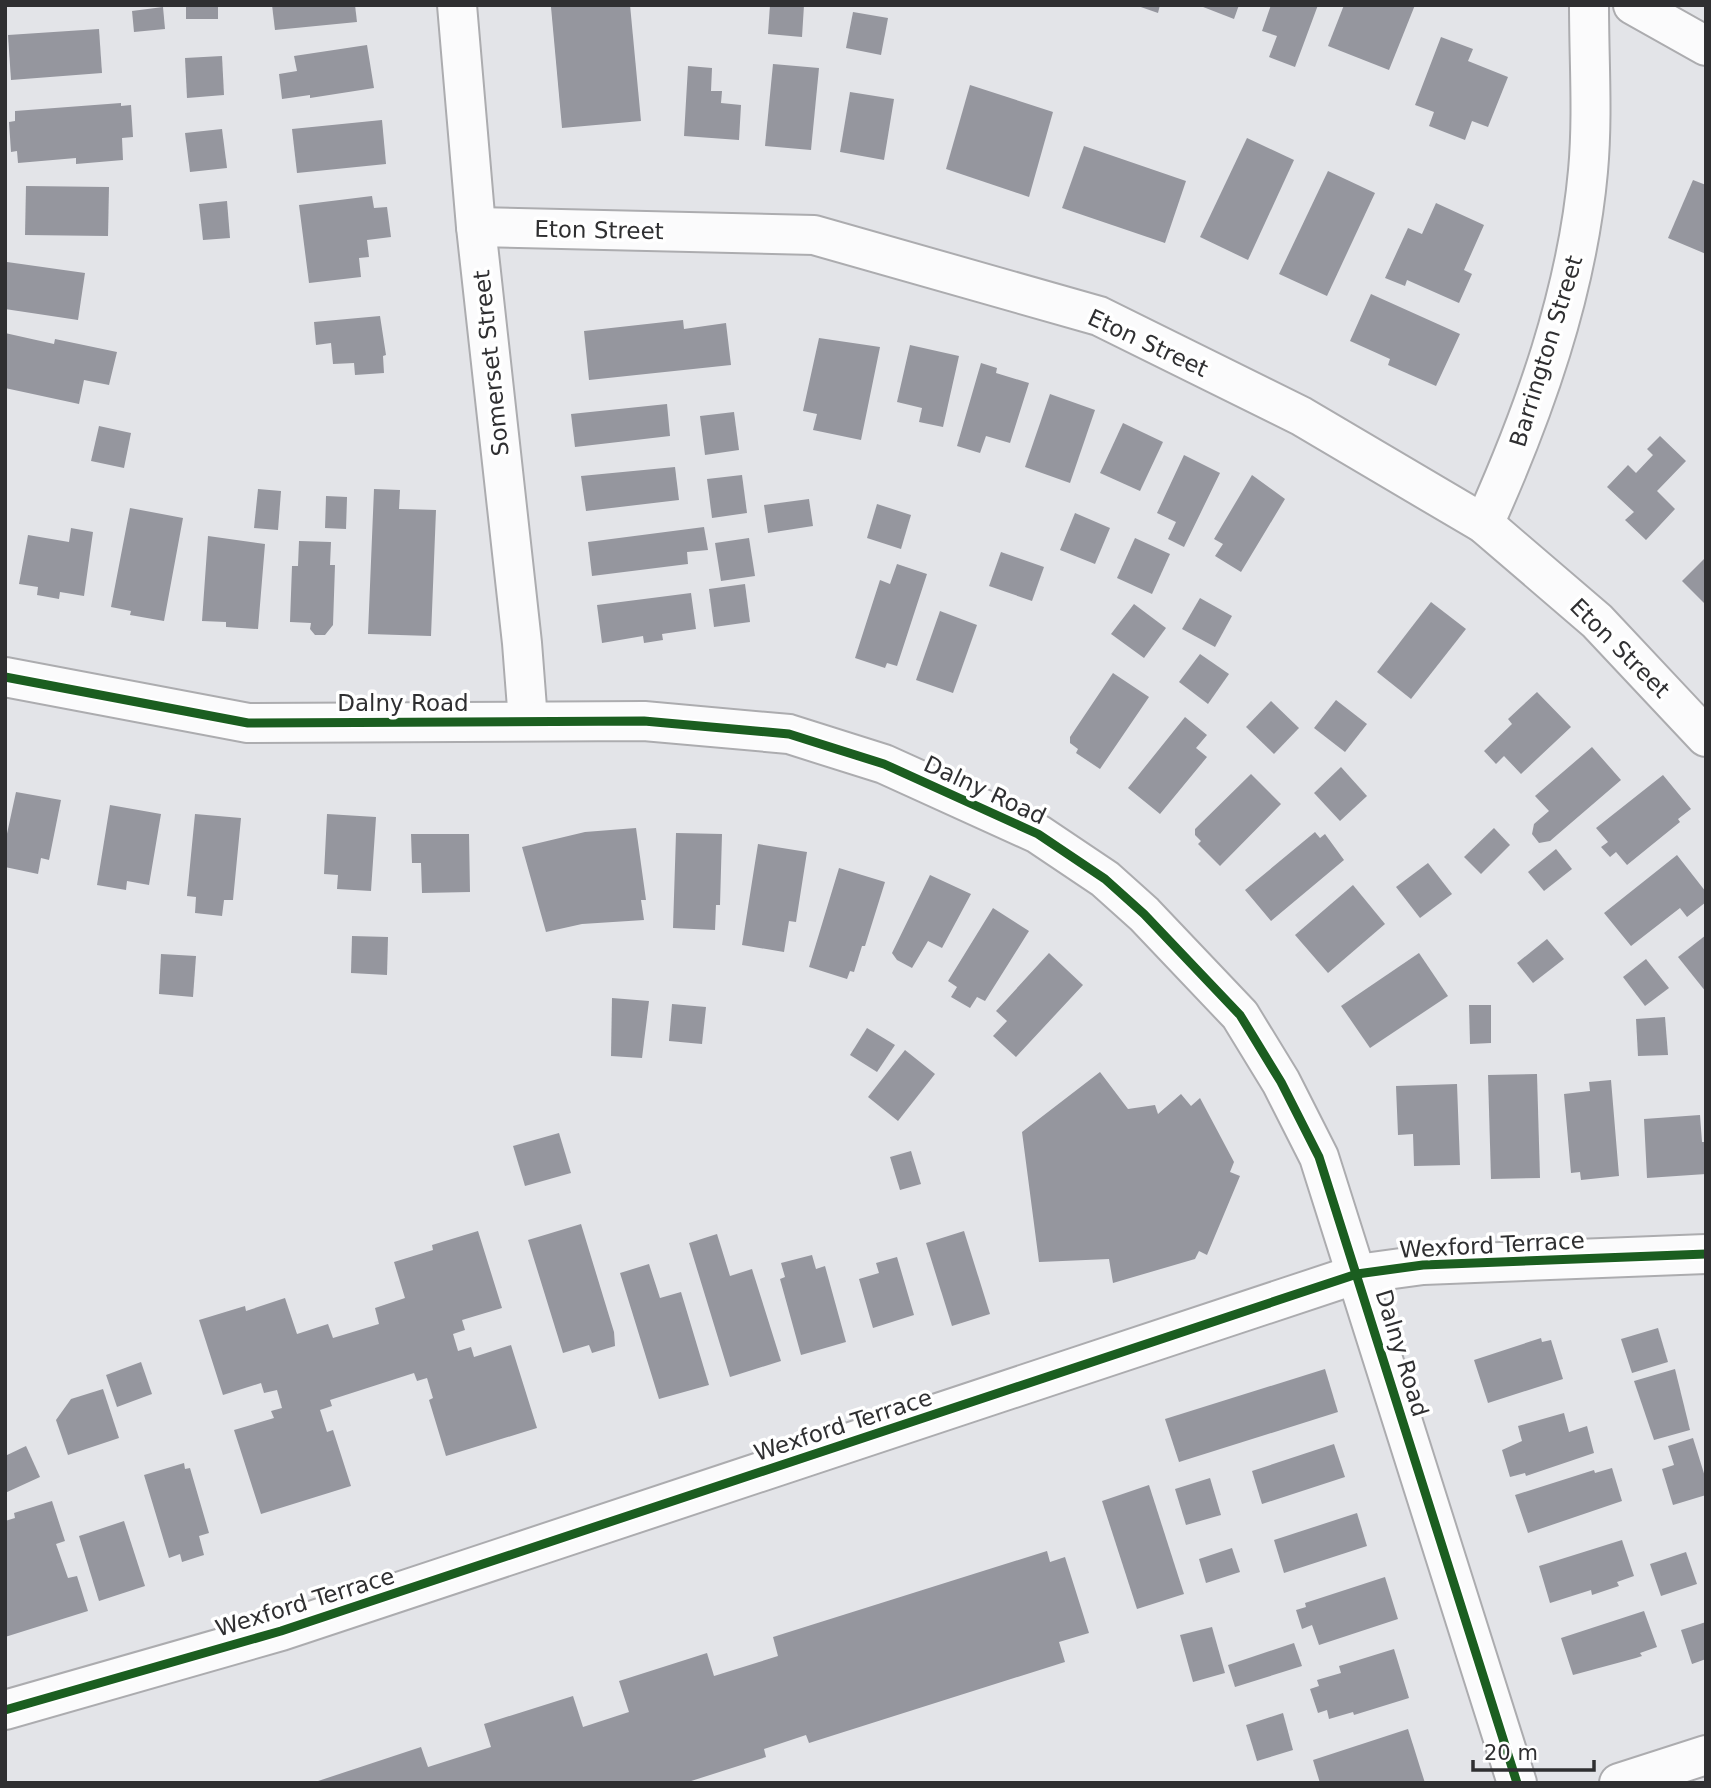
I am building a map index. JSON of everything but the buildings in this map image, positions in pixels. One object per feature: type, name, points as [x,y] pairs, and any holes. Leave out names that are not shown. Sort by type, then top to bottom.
[{"type":"street","name":"Somerset Street","points":[[457,5],[475,227],[522,643],[527,721]]},
{"type":"street","name":"Barrington Street","points":[[1484,524],[1513,460],[1561,314],[1576,255],[1588,170],[1589,5]]},
{"type":"street","points":[[1633,5],[1706,47]]},
{"type":"street","name":"Eton Street","points":[[475,227],[814,235],[1099,316],[1301,416],[1484,524],[1597,621],[1706,737]]},
{"type":"street","name":"Dalny Road","points":[[5,677],[248,723],[644,721],[789,734],[884,764],[1038,835],[1105,879],[1191,961],[1240,1015],[1281,1083],[1319,1157],[1517,1783]]},
{"type":"street","name":"Wexford Terrace","points":[[5,1710],[281,1631],[1357,1274],[1423,1265],[1706,1254]]},
{"type":"street","points":[[1619,1783],[1706,1755]]},
{"type":"cycle path","points":[[5,677],[248,723],[644,721],[789,734],[884,764],[1038,834],[1105,879],[1144,914],[1240,1015],[1281,1082],[1319,1157],[1517,1783]]},
{"type":"cycle path","points":[[5,1710],[281,1631],[1357,1274],[1423,1265],[1706,1254]]}]
